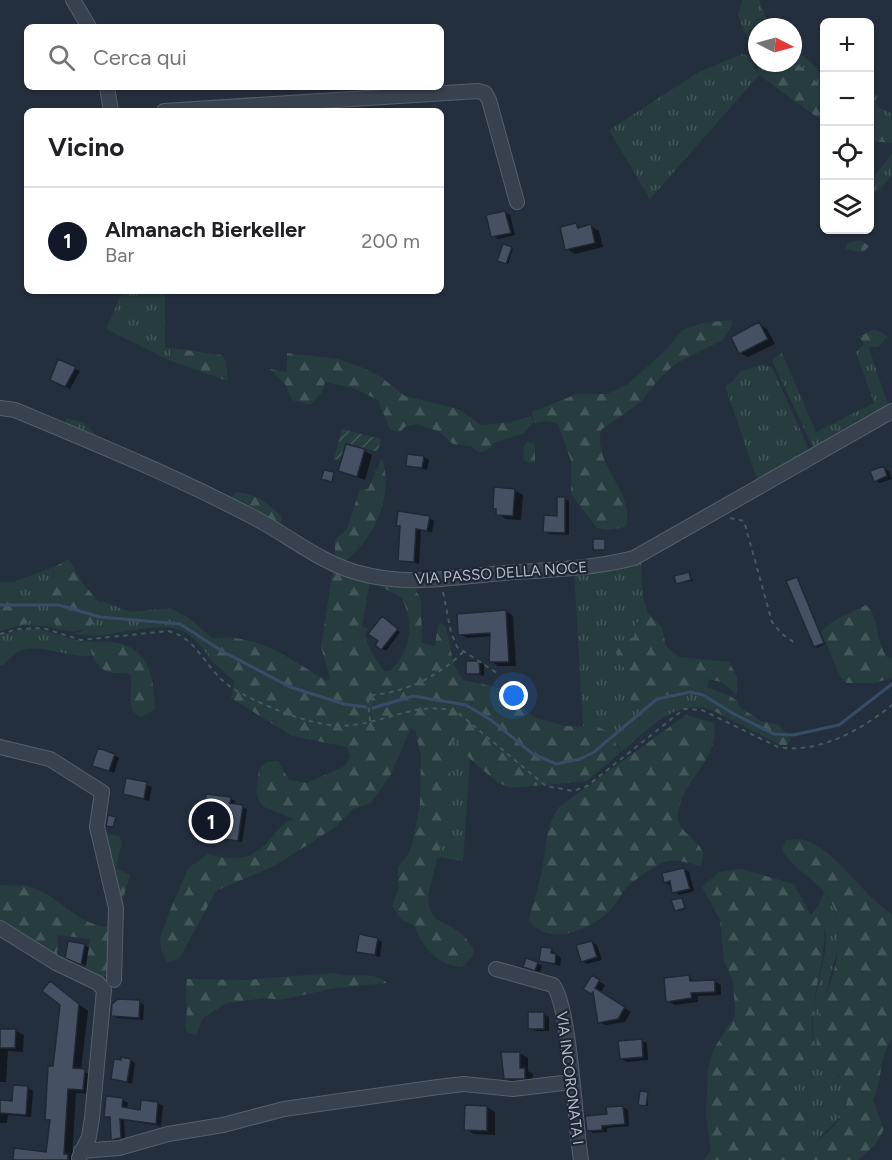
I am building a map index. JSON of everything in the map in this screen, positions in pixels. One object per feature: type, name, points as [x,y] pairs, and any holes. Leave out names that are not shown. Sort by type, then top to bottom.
[{"type":"street","points":[[73,0],[87,24]]},
{"type":"street","points":[[108,90],[110,108]]},
{"type":"street","points":[[211,108],[478,91],[485,93],[489,100],[517,201]]},
{"type":"street","name":"VIA PASSO DELLA NOCE","points":[[0,408],[24,414],[175,478],[259,520],[336,565],[359,573],[390,579],[442,580],[617,562],[634,558],[892,411]]},
{"type":"street","points":[[0,747],[50,759],[102,792],[97,827],[116,908],[92,1118],[89,1137],[80,1156]]},
{"type":"street","points":[[0,928],[56,963],[98,983],[109,985]]},
{"type":"street","name":"VIA INCORONATA I","points":[[496,969],[553,985],[558,990],[566,1031],[581,1160]]},
{"type":"street","points":[[80,1156],[168,1134],[224,1125],[284,1109],[464,1084],[513,1089],[571,1083]]},
{"type":"path","points":[[705,516],[709,521],[732,517],[744,521],[772,622],[782,634],[795,643]]},
{"type":"path","points":[[442,580],[451,632],[457,647],[497,673]]},
{"type":"path","points":[[0,634],[18,629],[43,628],[81,640],[168,631],[180,634],[226,684],[303,719],[330,725],[353,725],[417,710],[446,708],[457,712],[546,786],[573,790],[586,786],[684,709],[702,710],[778,747],[789,749],[839,739],[875,719],[892,705]]},
{"type":"path","points":[[371,721],[368,701],[371,695],[411,685],[449,666],[464,651]]},
{"type":"green space","points":[[742,0],[759,0],[766,18],[748,18],[748,39],[738,15]]},
{"type":"green space","points":[[742,54],[748,55],[748,72],[757,72],[759,75],[650,199],[609,130],[699,72]]},
{"type":"green space","points":[[802,56],[819,72],[820,87],[807,70],[802,68]]},
{"type":"green space","points":[[802,68],[807,70],[820,87],[820,119],[759,75],[758,72],[802,72]]},
{"type":"green space","points":[[874,93],[879,96],[876,101],[877,107],[892,113],[892,130],[874,122]]},
{"type":"green space","points":[[874,122],[892,130],[892,143],[874,141]]},
{"type":"green space","points":[[892,153],[892,176],[874,192],[874,177]]},
{"type":"green space","points":[[860,240],[869,246],[863,253],[845,249],[848,243]]},
{"type":"green space","points":[[122,294],[165,294],[165,347],[170,348],[171,361],[106,329]]},
{"type":"green space","points":[[732,320],[732,325],[723,340],[675,364],[659,379],[641,402],[601,430],[600,443],[603,456],[625,501],[627,514],[626,527],[607,530],[597,528],[571,494],[571,461],[558,424],[547,421],[533,423],[532,412],[577,394],[607,394],[628,384],[667,349],[682,330],[703,323]]},
{"type":"green space","points":[[874,329],[888,336],[878,347],[866,347],[859,337]]},
{"type":"green space","points":[[863,345],[869,348],[889,408],[814,450],[772,360],[782,353],[816,432],[874,403],[856,352]]},
{"type":"green space","points":[[170,348],[222,355],[226,361],[228,381],[171,361]]},
{"type":"green space","points":[[287,353],[338,359],[381,377],[405,396],[458,409],[481,425],[511,422],[525,428],[524,433],[494,443],[486,451],[478,452],[471,446],[453,444],[440,432],[418,424],[406,426],[400,432],[390,430],[378,400],[353,388],[325,382],[322,392],[310,405],[292,400],[285,384],[270,369],[287,372]]},
{"type":"green space","points":[[761,365],[772,367],[807,445],[808,455],[758,482],[725,386],[733,381],[741,371]]},
{"type":"green space","points":[[531,416],[533,423],[524,433],[525,428],[511,422]]},
{"type":"green space","points":[[67,418],[84,423],[99,438],[64,427]]},
{"type":"green space","points":[[342,429],[381,439],[378,452],[346,443],[340,461],[334,459]]},
{"type":"green space","points":[[527,442],[535,444],[535,462],[529,463],[523,459],[524,445]]},
{"type":"green space","points":[[382,458],[386,487],[379,515],[365,541],[345,561],[335,556],[335,540],[347,529],[360,489],[368,489]]},
{"type":"green space","points":[[236,492],[256,497],[266,503],[282,517],[280,526],[227,502]]},
{"type":"green space","points":[[69,559],[83,584],[101,604],[97,621],[75,631],[68,631],[56,625],[48,604],[54,567]]},
{"type":"green space","points":[[641,559],[643,598],[648,613],[636,624],[634,637],[620,664],[628,670],[632,710],[665,696],[689,691],[712,695],[721,702],[721,707],[714,711],[687,708],[675,712],[652,726],[620,753],[619,746],[598,727],[583,726],[574,571]]},
{"type":"green space","points":[[54,567],[50,600],[53,620],[67,631],[46,626],[23,625],[29,623],[0,598],[0,582],[13,582]]},
{"type":"green space","points":[[333,569],[412,584],[421,599],[422,643],[435,646],[438,625],[442,623],[446,627],[454,666],[463,680],[496,687],[534,717],[565,726],[598,727],[611,733],[620,753],[587,781],[510,788],[497,782],[470,759],[461,749],[459,739],[452,741],[448,813],[428,896],[431,912],[435,917],[463,935],[474,950],[472,957],[462,967],[446,963],[432,954],[426,948],[415,926],[401,919],[392,906],[398,889],[398,867],[409,853],[413,842],[420,804],[421,756],[415,730],[411,728],[390,776],[371,803],[353,809],[334,828],[274,866],[216,891],[179,959],[167,962],[161,950],[160,937],[188,869],[208,854],[227,858],[251,855],[265,845],[282,826],[294,819],[262,806],[256,793],[259,769],[267,762],[278,761],[289,780],[307,783],[345,766],[350,756],[347,747],[292,736],[231,698],[234,681],[210,659],[207,645],[212,638],[229,638],[259,644],[286,656],[327,681],[330,678],[321,647]],"holes":[[[370,581],[401,597],[408,616],[409,636],[403,655],[390,671],[384,671],[368,644],[365,634],[368,629],[362,626]]]},
{"type":"green space","points":[[9,596],[20,600],[29,623],[0,631],[0,598]]},
{"type":"green space","points":[[100,600],[130,612],[170,608],[189,618],[212,638],[207,645],[210,659],[195,639],[176,629],[148,628],[101,635],[73,633],[81,632],[101,604]]},
{"type":"green space","points":[[866,605],[874,617],[884,652],[888,658],[892,658],[892,678],[874,683],[847,683],[840,676],[821,631],[835,620]]},
{"type":"green space","points":[[648,613],[662,628],[666,646],[679,657],[729,662],[737,677],[737,694],[721,682],[709,679],[707,687],[730,696],[737,701],[740,707],[761,721],[779,725],[791,739],[787,745],[780,745],[714,711],[720,707],[721,702],[706,693],[689,691],[670,694],[632,710],[628,670],[620,664],[616,652],[623,642],[634,637],[636,624]]},
{"type":"green space","points":[[38,629],[79,641],[97,642],[91,644],[91,656],[31,649],[19,651],[0,666],[0,635],[18,630]]},
{"type":"green space","points":[[97,642],[126,645],[143,659],[152,680],[155,709],[142,717],[136,714],[132,709],[130,698],[130,674],[109,672],[98,665],[91,648],[91,644]]},
{"type":"green space","points":[[686,715],[714,723],[712,747],[687,789],[678,812],[678,821],[682,828],[702,851],[703,858],[700,866],[678,861],[664,862],[630,885],[605,915],[584,928],[560,934],[538,929],[529,921],[541,877],[548,830],[559,807]]},
{"type":"green space","points":[[459,738],[461,749],[470,759],[463,861],[437,857],[448,813],[452,741]]},
{"type":"green space","points":[[104,834],[119,836],[122,842],[116,868],[130,875],[121,905]]},
{"type":"green space","points":[[800,839],[826,852],[869,895],[892,914],[892,1039],[882,1062],[873,1100],[884,1129],[875,1145],[858,1160],[704,1160],[711,1150],[706,1115],[708,1069],[713,1050],[735,1015],[733,980],[724,961],[720,920],[702,887],[719,872],[741,869],[794,884],[811,916],[819,904],[823,917],[824,944],[812,1016],[813,1056],[805,1057],[789,1083],[804,1106],[809,1138],[815,1143],[835,1124],[846,1107],[847,1092],[844,1084],[823,1056],[816,1033],[820,1011],[836,964],[838,925],[828,897],[793,864],[782,849],[786,840]]},
{"type":"green space","points":[[0,885],[25,885],[39,890],[75,914],[95,924],[107,927],[116,922],[111,974],[107,978],[84,973],[90,939],[58,935],[57,960],[0,925]]},
{"type":"green space","points":[[824,892],[832,904],[837,921],[839,945],[818,1021],[837,1075],[844,1084],[848,1098],[843,1114],[815,1143],[809,1138],[804,1106],[789,1083],[805,1057],[813,1056],[813,1009],[825,952],[826,936],[819,904]]},
{"type":"green space","points":[[334,973],[375,977],[387,983],[335,988],[280,1000],[265,998],[227,1003],[203,1018],[196,1035],[187,1032],[185,1027],[187,979],[245,980]]},
{"type":"building","points":[[505,211],[511,233],[491,237],[486,215]]},
{"type":"building","points":[[576,223],[578,228],[591,224],[595,243],[565,250],[560,227]]},
{"type":"building","points":[[503,244],[512,247],[506,264],[497,261]]},
{"type":"building","points":[[759,322],[768,339],[739,354],[731,337]]},
{"type":"building","points":[[58,359],[76,367],[65,387],[50,380]]},
{"type":"building","points":[[346,444],[365,449],[357,477],[338,471]]},
{"type":"building","points":[[407,454],[424,456],[422,468],[406,466]]},
{"type":"building","points":[[884,466],[887,476],[874,482],[870,471]]},
{"type":"building","points":[[324,470],[334,472],[332,482],[321,479]]},
{"type":"building","points":[[494,487],[515,489],[513,516],[496,515],[496,509],[493,509]]},
{"type":"building","points":[[557,497],[565,497],[565,533],[543,532],[544,515],[557,516]]},
{"type":"building","points":[[398,511],[430,516],[427,531],[416,529],[414,562],[398,561],[400,526],[396,526]]},
{"type":"building","points":[[593,539],[605,539],[605,550],[593,550]]},
{"type":"building","points":[[689,572],[691,580],[676,584],[674,576]]},
{"type":"building","points":[[797,577],[824,643],[814,647],[786,581]]},
{"type":"building","points":[[506,610],[509,662],[489,662],[490,633],[458,635],[457,614]]},
{"type":"building","points":[[382,616],[398,629],[381,650],[375,645],[378,641],[368,634]]},
{"type":"building","points":[[466,661],[479,661],[480,674],[466,674]]},
{"type":"building","points":[[98,748],[115,754],[109,771],[92,766]]},
{"type":"building","points":[[126,778],[147,782],[144,799],[123,794]]},
{"type":"building","points":[[206,794],[231,797],[230,803],[243,805],[238,841],[200,836]]},
{"type":"building","points":[[108,815],[116,817],[113,827],[106,826]]},
{"type":"building","points":[[684,868],[690,889],[672,893],[670,881],[664,883],[662,873]]},
{"type":"building","points":[[682,898],[685,908],[675,911],[671,900]]},
{"type":"building","points":[[359,934],[378,938],[375,955],[356,952]]},
{"type":"building","points":[[68,941],[85,944],[81,965],[65,958]]},
{"type":"building","points":[[592,941],[597,957],[581,962],[576,945]]},
{"type":"building","points":[[541,947],[552,948],[551,953],[556,954],[555,964],[539,961]]},
{"type":"building","points":[[526,958],[538,962],[535,971],[523,967]]},
{"type":"building","points":[[592,975],[600,980],[595,988],[625,1007],[618,1019],[598,1023],[593,992],[591,994],[583,989]]},
{"type":"building","points":[[689,975],[690,981],[715,980],[715,992],[691,993],[692,998],[666,1002],[664,978]]},
{"type":"building","points":[[50,981],[79,1004],[73,1068],[85,1069],[83,1090],[68,1089],[64,1154],[68,1154],[68,1160],[13,1160],[14,1148],[46,1152],[50,1120],[45,1120],[48,1066],[53,1066],[60,1005],[42,991]]},
{"type":"building","points":[[118,999],[140,1000],[139,1018],[111,1016],[112,1004]]},
{"type":"building","points":[[528,1012],[544,1012],[544,1029],[528,1029]]},
{"type":"building","points":[[0,1029],[16,1029],[15,1048],[0,1048]]},
{"type":"building","points":[[642,1039],[643,1057],[620,1059],[618,1041]]},
{"type":"building","points":[[501,1052],[520,1052],[520,1068],[525,1068],[525,1079],[504,1079]]},
{"type":"building","points":[[121,1057],[131,1059],[127,1082],[111,1079],[114,1059],[121,1060]]},
{"type":"building","points":[[13,1085],[28,1086],[26,1115],[0,1113],[0,1100],[12,1101]]},
{"type":"building","points":[[640,1091],[648,1092],[646,1106],[638,1105]]},
{"type":"building","points":[[106,1096],[123,1098],[122,1107],[140,1110],[141,1100],[158,1102],[156,1124],[120,1119],[121,1138],[111,1140],[110,1117],[104,1117]]},
{"type":"building","points":[[465,1105],[487,1106],[487,1131],[464,1130]]},
{"type":"building","points":[[623,1106],[625,1124],[602,1126],[602,1130],[587,1131],[585,1116],[607,1114],[606,1107]]},
{"type":"waterway","points":[[0,605],[59,605],[100,617],[180,624],[222,651],[290,687],[344,704],[366,707]]},
{"type":"waterway","points":[[373,708],[413,696],[466,705],[491,720],[533,754],[556,764],[580,759],[594,752],[657,699],[690,692],[703,695],[774,734],[793,735],[839,725],[892,684]]},
{"type":"place","name":"Almanach Bierkeller","points":[[211,821]]}]
